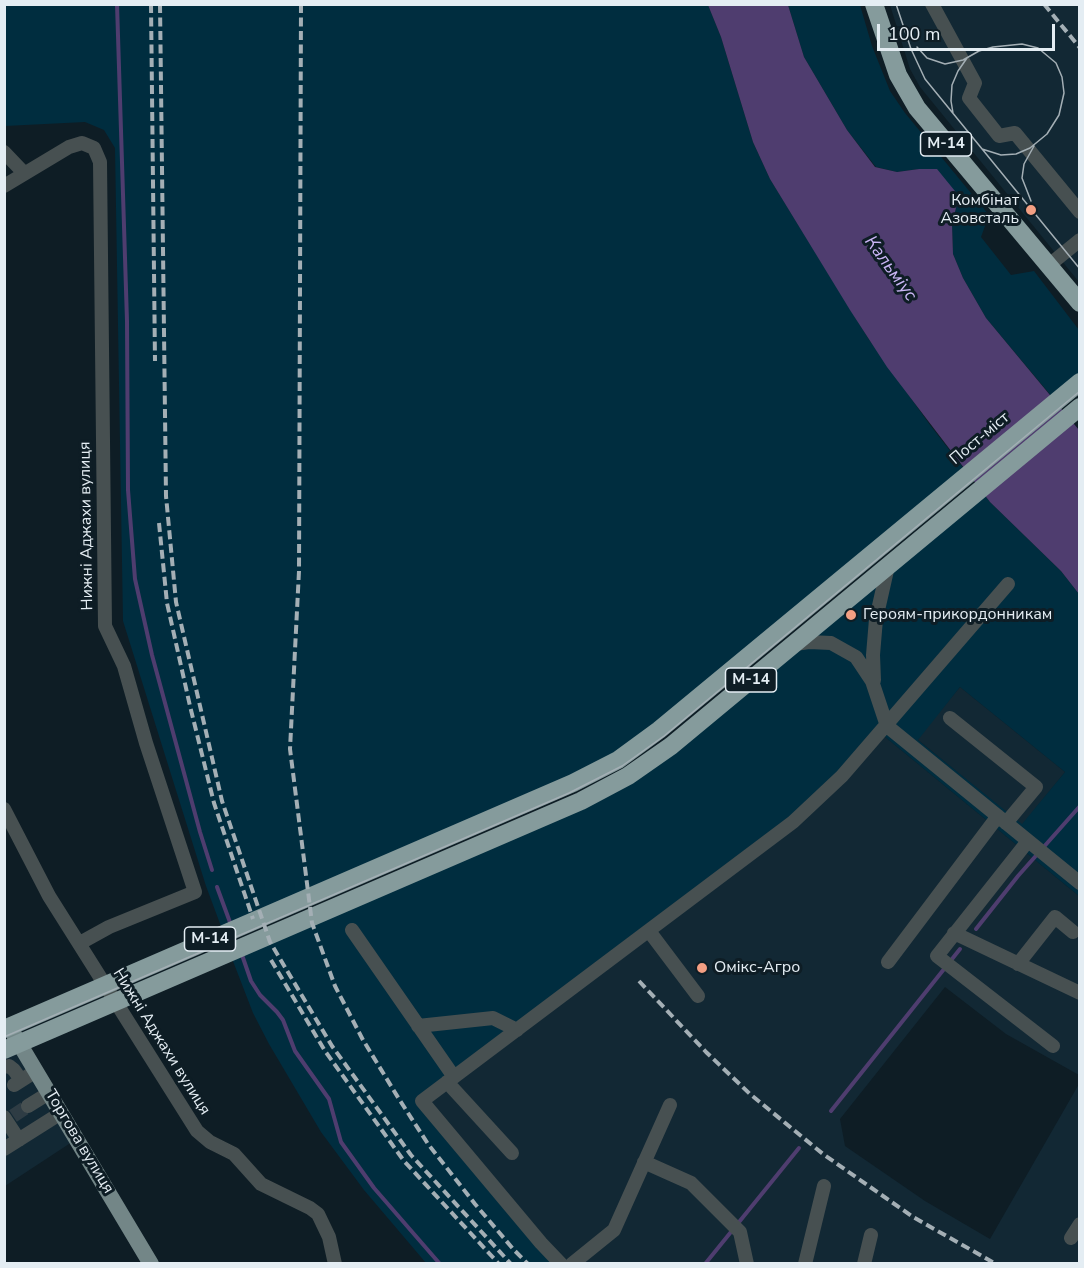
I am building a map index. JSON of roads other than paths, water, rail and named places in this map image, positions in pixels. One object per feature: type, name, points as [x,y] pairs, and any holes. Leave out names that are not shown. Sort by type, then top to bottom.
[{"type":"highway","name":"М-14","points":[[874,4],[898,75],[917,108],[1080,303]]},
{"type":"highway","name":"Пост-міст","points":[[6,1026],[566,786],[618,760],[659,730],[1080,382]]},
{"type":"highway","name":"М-14","points":[[12,1046],[574,804],[651,762],[1080,407]]},
{"type":"main road","name":"Торгова вулиця","points":[[6,1026],[12,1046],[36,1071],[151,1263]]},
{"type":"street","points":[[935,6],[975,83],[969,98],[999,136],[1015,133],[1080,212]]},
{"type":"street","name":"Нижні Аджахи вулиця","points":[[24,173],[69,147],[82,143],[94,148],[100,162],[105,626],[124,666],[146,743],[195,892],[109,927],[80,944]]},
{"type":"street","points":[[4,152],[24,173],[4,186]]},
{"type":"street","points":[[1048,266],[1080,240]]},
{"type":"street","points":[[875,691],[873,655],[876,619],[888,566]]},
{"type":"street","points":[[561,1263],[541,1243],[422,1101],[793,822],[842,776],[1008,584]]},
{"type":"street","points":[[793,645],[802,642],[821,642],[840,647],[856,657],[872,681],[887,726],[1080,883]]},
{"type":"street","points":[[888,962],[1002,820],[1036,787],[950,717]]},
{"type":"street","name":"Нижні Аджахи вулиця","points":[[4,809],[49,896],[197,1131],[210,1142],[234,1154],[261,1184],[310,1208],[323,1221],[335,1263]]},
{"type":"street","points":[[1030,843],[937,956],[1053,1046]]},
{"type":"street","points":[[1018,964],[1055,917],[1073,932]]},
{"type":"street","points":[[352,930],[418,1026],[451,1079],[512,1154]]},
{"type":"street","points":[[649,931],[698,996]]},
{"type":"street","points":[[954,933],[1080,993]]},
{"type":"street","points":[[418,1026],[493,1018],[517,1030]]},
{"type":"street","points":[[4,1067],[9,1066],[14,1070],[18,1083],[36,1071]]},
{"type":"street","points":[[28,1106],[49,1093]]},
{"type":"street","points":[[572,1263],[614,1230],[670,1105]]},
{"type":"street","points":[[4,1149],[61,1113]]},
{"type":"street","points":[[8,1118],[19,1140]]},
{"type":"street","points":[[644,1162],[691,1182],[740,1232],[747,1263]]},
{"type":"street","points":[[805,1263],[824,1186]]},
{"type":"street","points":[[1071,1238],[1080,1224]]},
{"type":"street","points":[[864,1263],[871,1235]]},
{"type":"water","name":"Кальміус","points":[[708,5],[788,5],[804,57],[847,130],[875,167],[897,172],[937,169],[959,196],[952,224],[953,254],[963,278],[986,318],[1079,430],[1079,594],[1061,571],[990,502],[887,367],[850,310],[770,179],[753,142],[721,37]]},
{"type":"waterway","points":[[117,4],[127,321],[128,490],[135,579],[152,655],[212,870]]},
{"type":"waterway","points":[[976,929],[1018,876],[1080,806]]},
{"type":"waterway","points":[[217,887],[231,925]]},
{"type":"waterway","points":[[831,1111],[960,949]]},
{"type":"waterway","points":[[241,952],[251,981],[260,995],[283,1020],[295,1051],[329,1099],[341,1142],[374,1188],[440,1264]]},
{"type":"waterway","points":[[705,1264],[799,1148]]},
{"type":"tunnel","points":[[13,1116],[28,1106]]},
{"type":"tram line","points":[[896,4],[911,49],[925,79],[1080,269]]},
{"type":"tram line","points":[[917,47],[927,58],[945,64],[963,60],[979,51],[993,47],[1022,44],[1038,48],[1056,63],[1062,77],[1064,93],[1059,115],[1047,134],[1030,148],[1016,154],[1001,155],[982,149]]},
{"type":"tram line","points":[[953,113],[952,85],[967,58]]},
{"type":"tram line","points":[[1031,201],[1022,178],[1024,164],[1034,146]]},
{"type":"tram line","points":[[4,1037],[569,793],[622,766],[664,736],[1080,391]]},
{"type":"railway","points":[[151,4],[155,361]]},
{"type":"railway","points":[[160,4],[166,496],[176,602],[222,801],[270,942],[332,1046],[411,1155],[511,1264]]},
{"type":"railway","points":[[301,4],[299,571],[290,749],[312,923],[335,986],[363,1040],[399,1099],[428,1144],[475,1204],[528,1264]]},
{"type":"railway","points":[[1044,4],[1080,48]]},
{"type":"railway","points":[[159,523],[167,603],[190,706],[214,803],[253,919]]},
{"type":"railway","points":[[271,960],[325,1051],[404,1161],[499,1264]]},
{"type":"railway","points":[[639,981],[706,1052],[750,1094],[823,1154],[913,1217],[996,1264]]},
{"type":"place","name":"Комбінат Азовсталь","points":[[1031,210]]},
{"type":"place","name":"Героям-прикордонникам","points":[[851,615]]},
{"type":"place","name":"Омiкс-Агро","points":[[702,968]]}]
